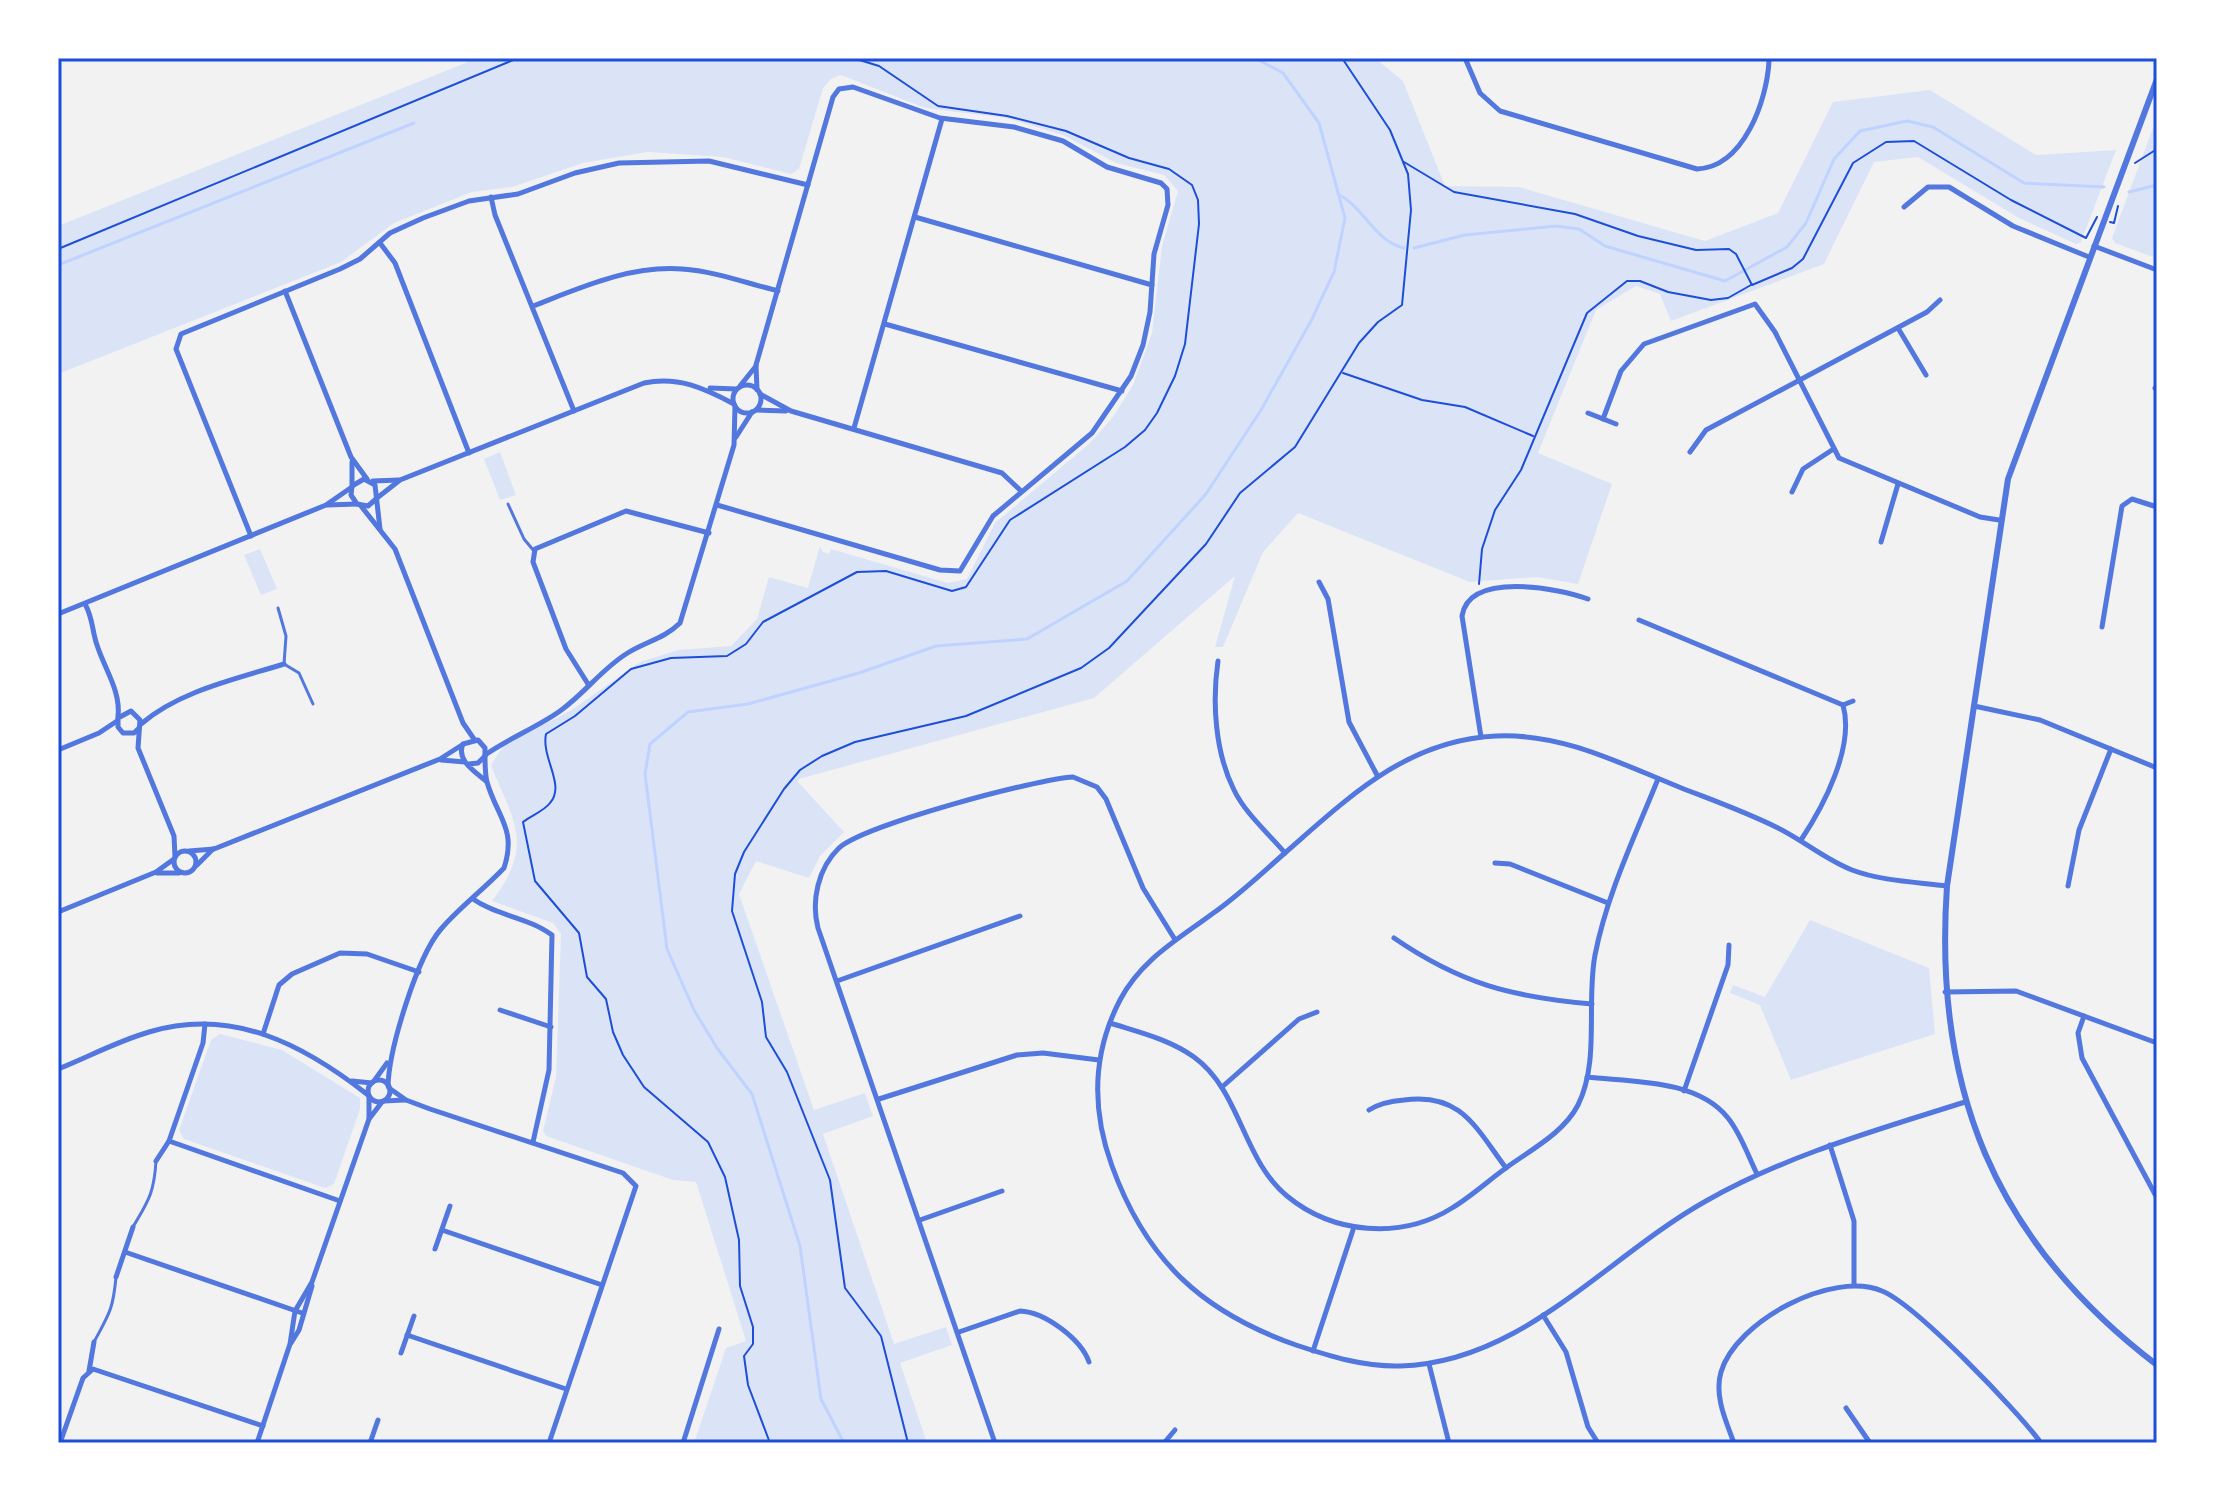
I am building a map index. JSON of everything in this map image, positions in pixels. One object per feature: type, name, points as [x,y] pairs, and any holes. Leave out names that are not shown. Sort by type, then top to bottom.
[{"type":"street","points":[[1465,58],[1480,93],[1500,111],[1697,169],[1718,164],[1736,146],[1764,99],[1769,61]]},
{"type":"street","points":[[1734,58],[1769,61],[1786,58]]},
{"type":"street","points":[[2157,79],[2018,447],[1999,520],[1947,886],[1945,992],[1948,1027],[1965,1102],[1994,1174],[2045,1256],[2107,1325],[2157,1365]]},
{"type":"street","points":[[717,505],[955,572],[969,562],[993,516],[1079,447],[1100,424],[1122,391],[1143,345],[1154,254],[1169,200],[1164,184],[1116,171],[1081,150],[1035,133],[994,123],[942,119],[853,87],[841,88],[833,97],[756,365],[758,392],[754,411],[735,438]]},
{"type":"street","points":[[854,428],[942,119]]},
{"type":"street","points":[[251,536],[176,346],[185,332],[352,264],[390,233],[423,218],[491,197],[525,192],[602,166],[655,159],[729,164],[808,185]]},
{"type":"street","points":[[1904,207],[1928,187],[1949,187],[2013,226],[2089,257]]},
{"type":"street","points":[[491,197],[495,215],[574,411]]},
{"type":"street","points":[[915,217],[1152,285]]},
{"type":"street","points":[[380,243],[395,263],[469,453]]},
{"type":"street","points":[[2093,246],[2157,270]]},
{"type":"street","points":[[533,306],[625,274],[669,269],[702,272],[778,291]]},
{"type":"street","points":[[285,291],[351,457],[377,489],[380,530]]},
{"type":"street","points":[[1690,452],[1706,430],[1927,312],[1940,300]]},
{"type":"street","points":[[1603,419],[1621,371],[1644,344],[1751,303],[1763,311],[1832,450],[1855,467],[1980,517],[1999,520]]},
{"type":"street","points":[[885,324],[1122,391]]},
{"type":"street","points":[[1898,328],[1926,375]]},
{"type":"street","points":[[440,759],[478,763],[500,742],[560,711],[626,654],[666,636],[680,623],[735,438],[734,405],[738,388],[756,365]]},
{"type":"street","points":[[326,505],[368,506],[400,480],[655,380],[678,381],[705,388],[749,385],[791,411],[996,470],[1010,477],[1021,491]]},
{"type":"street","points":[[705,388],[742,412],[791,411]]},
{"type":"street","points":[[1588,413],[1616,424]]},
{"type":"street","points":[[1792,492],[1803,469],[1832,450]]},
{"type":"street","points":[[351,457],[351,497],[395,549],[463,723],[478,741],[485,756],[487,781],[508,830],[510,847],[504,868],[440,931],[419,972],[388,1061],[373,1082],[368,1096],[369,1119]]},
{"type":"street","points":[[58,614],[326,505],[358,480],[400,480]]},
{"type":"street","points":[[1881,542],[1898,484]]},
{"type":"street","points":[[2121,493],[2127,501]]},
{"type":"street","points":[[2127,501],[2137,500],[2157,507]]},
{"type":"street","points":[[2102,627],[2119,514],[2127,501]]},
{"type":"street","points":[[588,684],[566,649],[533,562],[534,551],[542,544],[626,511],[709,533]]},
{"type":"street","points":[[1319,582],[1328,599],[1349,722],[1377,775]]},
{"type":"street","points":[[1481,737],[1462,616],[1466,603],[1480,591],[1544,587],[1588,599]]},
{"type":"street","points":[[85,604],[95,623],[97,644],[119,697],[140,726],[138,748]]},
{"type":"street","points":[[1639,620],[1843,705],[1853,701]]},
{"type":"street","points":[[1218,661],[1214,700],[1222,756],[1234,790],[1285,853]]},
{"type":"street","points":[[99,733],[130,734],[153,712],[210,687],[284,664]]},
{"type":"street","points":[[119,697],[118,720],[123,732],[138,748],[174,836],[176,869],[183,873]]},
{"type":"street","points":[[1801,840],[1821,809],[1837,773],[1845,717],[1843,705]]},
{"type":"street","points":[[1974,706],[2031,717],[2157,768]]},
{"type":"street","points":[[58,750],[99,733],[132,712],[153,712]]},
{"type":"street","points":[[463,723],[461,755],[487,781]]},
{"type":"street","points":[[1947,886],[1868,875],[1830,860],[1801,840],[1575,745],[1541,737],[1481,737],[1423,750],[1377,775],[1214,913],[1174,938],[1127,987],[1110,1023],[1099,1060],[1098,1115],[1104,1145],[1119,1184],[1154,1248],[1196,1293],[1255,1329],[1313,1351],[1367,1364],[1429,1364],[1509,1338],[1654,1234],[1757,1174],[1830,1145],[1965,1102]]},
{"type":"street","points":[[58,912],[156,872],[181,851],[214,849],[440,759],[463,744],[500,742]]},
{"type":"street","points":[[2068,886],[2079,830],[2111,749]]},
{"type":"street","points":[[995,1443],[815,915],[823,872],[838,849],[876,827],[1061,778],[1085,780],[1106,799],[1143,888],[1174,938]]},
{"type":"street","points":[[1110,1023],[1178,1047],[1210,1071],[1222,1087],[1254,1157],[1269,1178],[1304,1209],[1354,1227],[1386,1229],[1430,1219],[1452,1208],[1506,1168],[1567,1121],[1577,1107],[1587,1077],[1594,960],[1608,903],[1658,779]]},
{"type":"street","points":[[174,836],[196,858],[196,866]]},
{"type":"street","points":[[156,872],[190,872],[214,849]]},
{"type":"street","points":[[1495,863],[1510,864],[1608,903]]},
{"type":"street","points":[[473,899],[487,909],[543,928],[552,935],[547,1087],[533,1142]]},
{"type":"street","points":[[837,981],[1020,916]]},
{"type":"street","points":[[1394,938],[1433,964],[1496,991],[1592,1004]]},
{"type":"street","points":[[1684,1091],[1728,965],[1729,945]]},
{"type":"street","points":[[263,1034],[279,985],[292,974],[340,953],[367,954],[419,972]]},
{"type":"street","points":[[1945,992],[2016,991],[2157,1043]]},
{"type":"street","points":[[500,1010],[551,1027]]},
{"type":"street","points":[[1222,1087],[1299,1019],[1317,1012]]},
{"type":"street","points":[[2084,1016],[2078,1033],[2082,1058],[2157,1198]]},
{"type":"street","points":[[58,1069],[148,1032],[217,1022],[286,1041],[351,1081],[368,1096],[383,1102],[406,1100]]},
{"type":"street","points":[[156,1161],[169,1141],[203,1043],[205,1024]]},
{"type":"street","points":[[879,1099],[1017,1055],[1043,1053],[1099,1060]]},
{"type":"street","points":[[257,1443],[298,1312],[312,1282],[369,1119],[383,1102],[388,1087],[388,1061]]},
{"type":"street","points":[[1587,1077],[1684,1091],[1712,1103],[1729,1120],[1757,1174]]},
{"type":"street","points":[[351,1081],[382,1081],[406,1100],[623,1173],[636,1186],[549,1443]]},
{"type":"street","points":[[1369,1110],[1385,1102],[1423,1097],[1446,1101],[1466,1115],[1506,1168]]},
{"type":"street","points":[[58,1107],[58,1132]]},
{"type":"street","points":[[169,1141],[340,1201]]},
{"type":"street","points":[[1830,1145],[1854,1221],[1854,1284]]},
{"type":"street","points":[[920,1220],[1002,1191]]},
{"type":"street","points":[[435,1249],[450,1206]]},
{"type":"street","points":[[116,1277],[133,1227]]},
{"type":"street","points":[[1313,1351],[1354,1227]]},
{"type":"street","points":[[442,1230],[602,1285]]},
{"type":"street","points":[[125,1252],[298,1312]]},
{"type":"street","points":[[1734,1443],[1720,1401],[1719,1386],[1720,1373],[1732,1348],[1745,1335],[1803,1296],[1827,1287],[1854,1284],[1882,1291],[1912,1309],[2041,1443]]},
{"type":"street","points":[[959,1332],[1020,1311],[1030,1312],[1047,1319],[1082,1350],[1089,1362]]},
{"type":"street","points":[[1543,1315],[1566,1352],[1588,1427],[1598,1443]]},
{"type":"street","points":[[401,1353],[414,1316]]},
{"type":"street","points":[[683,1443],[719,1329]]},
{"type":"street","points":[[407,1335],[566,1389]]},
{"type":"street","points":[[60,1443],[83,1378],[89,1371],[94,1342]]},
{"type":"street","points":[[1429,1364],[1449,1443]]},
{"type":"street","points":[[89,1371],[98,1370],[263,1426]]},
{"type":"street","points":[[1846,1408],[1870,1443]]},
{"type":"street","points":[[378,1420],[370,1442],[378,1443]]},
{"type":"street","points":[[1164,1443],[1175,1430]]},
{"type":"lane","points":[[508,504],[524,539],[534,551]]},
{"type":"lane","points":[[278,608],[286,636],[284,664],[299,673],[313,704]]},
{"type":"lane","points":[[133,1227],[145,1213],[156,1161]]},
{"type":"lane","points":[[94,1342],[105,1328],[111,1311],[116,1277]]},
{"type":"path","points":[[58,249],[518,58]]},
{"type":"path","points":[[770,1443],[748,1385],[744,1356],[753,1344],[753,1327],[740,1286],[739,1240],[725,1177],[708,1142],[644,1087],[632,1071],[616,1041],[606,999],[587,977],[579,933],[535,881],[523,822],[549,804],[555,796],[553,774],[543,751],[546,734],[585,708],[618,676],[631,669],[671,658],[727,656],[746,644],[763,622],[857,572],[886,571],[952,591],[966,587],[1010,520],[1125,447],[1157,413],[1175,376],[1185,344],[1199,224],[1196,191],[1179,173],[1129,158],[1066,131],[1007,116],[938,106],[879,66],[853,58]]},
{"type":"path","points":[[908,1443],[881,1336],[845,1288],[830,1180],[787,1072],[766,1037],[762,1002],[732,911],[735,874],[744,852],[784,789],[800,770],[822,756],[855,742],[966,716],[1081,668],[1109,648],[1206,544],[1240,493],[1295,447],[1369,331],[1397,310],[1405,299],[1411,196],[1404,162],[1375,104],[1342,58]]},
{"type":"path","points":[[1480,591],[1479,562],[1495,510],[1521,470],[1583,318],[1621,283],[1640,281],[1668,292],[1711,300],[1728,298],[1798,264],[1853,163],[1867,151],[1893,140],[1923,145],[2023,207],[2086,238],[2095,216],[2114,223],[2119,196]]},
{"type":"path","points":[[2131,168],[2157,149]]},
{"type":"path","points":[[1404,162],[1454,192],[1575,214],[1638,236],[1696,250],[1729,249],[1736,254],[1752,285]]},
{"type":"path","points":[[1341,371],[1422,400],[1465,407],[1535,437]]},
{"type":"shaded area","points":[[478,58],[1375,58],[1403,81],[1445,186],[1519,187],[1705,241],[1778,213],[1833,102],[1930,90],[2036,155],[2116,150],[2081,242],[2076,244],[2019,218],[1918,157],[1874,162],[1824,264],[1671,321],[1660,294],[1636,286],[1596,310],[1538,453],[1612,484],[1578,584],[1537,577],[1470,582],[1298,513],[1263,552],[1223,647],[1215,647],[1235,576],[1094,698],[799,779],[798,782],[844,832],[820,856],[809,878],[756,861],[739,894],[814,1110],[865,1093],[873,1116],[823,1134],[894,1344],[946,1327],[952,1345],[900,1363],[927,1443],[694,1443],[726,1348],[746,1341],[696,1182],[673,1180],[546,1136],[543,1131],[556,1077],[561,934],[553,923],[492,901],[505,881],[517,848],[513,818],[491,765],[504,745],[570,711],[640,662],[678,650],[731,646],[757,619],[769,577],[808,588],[820,546],[823,552],[829,554],[831,549],[948,583],[967,579],[995,523],[1089,444],[1113,417],[1133,385],[1152,333],[1162,246],[1178,191],[1164,175],[1116,163],[1063,135],[1006,118],[925,108],[841,75],[831,79],[823,88],[799,169],[791,174],[723,157],[647,152],[583,163],[512,187],[472,192],[394,223],[341,262],[58,374],[58,226]]},
{"type":"shaded area","points":[[2157,117],[2157,245],[2153,257],[2115,243],[2112,238]]},
{"type":"shaded area","points":[[500,452],[516,495],[500,500],[484,459]]},
{"type":"shaded area","points":[[260,549],[277,589],[261,595],[244,555]]},
{"type":"shaded area","points":[[1810,920],[1929,968],[1935,1034],[1791,1080],[1760,1005],[1730,993],[1733,985],[1765,997]]},
{"type":"shaded area","points":[[220,1034],[282,1050],[360,1098],[360,1109],[334,1184],[325,1188],[184,1139],[179,1130],[211,1040]]},
{"type":"waterway","points":[[844,1443],[821,1399],[800,1246],[752,1094],[717,1048],[694,1010],[667,949],[645,774],[650,744],[688,712],[748,704],[859,673],[936,646],[1027,639],[1127,581],[1206,494],[1261,410],[1311,321],[1334,272],[1345,218],[1319,123],[1283,73],[1255,58]]},
{"type":"waterway","points":[[1414,248],[1465,235],[1556,226],[1579,229],[1605,246],[1725,281],[1787,247],[1806,223],[1834,159],[1860,131],[1907,121],[1933,127],[2024,183],[2104,187]]},
{"type":"waterway","points":[[58,265],[414,123]]},
{"type":"waterway","points":[[2129,192],[2157,185]]},
{"type":"waterway","points":[[1338,194],[1385,239],[1404,248]]}]
